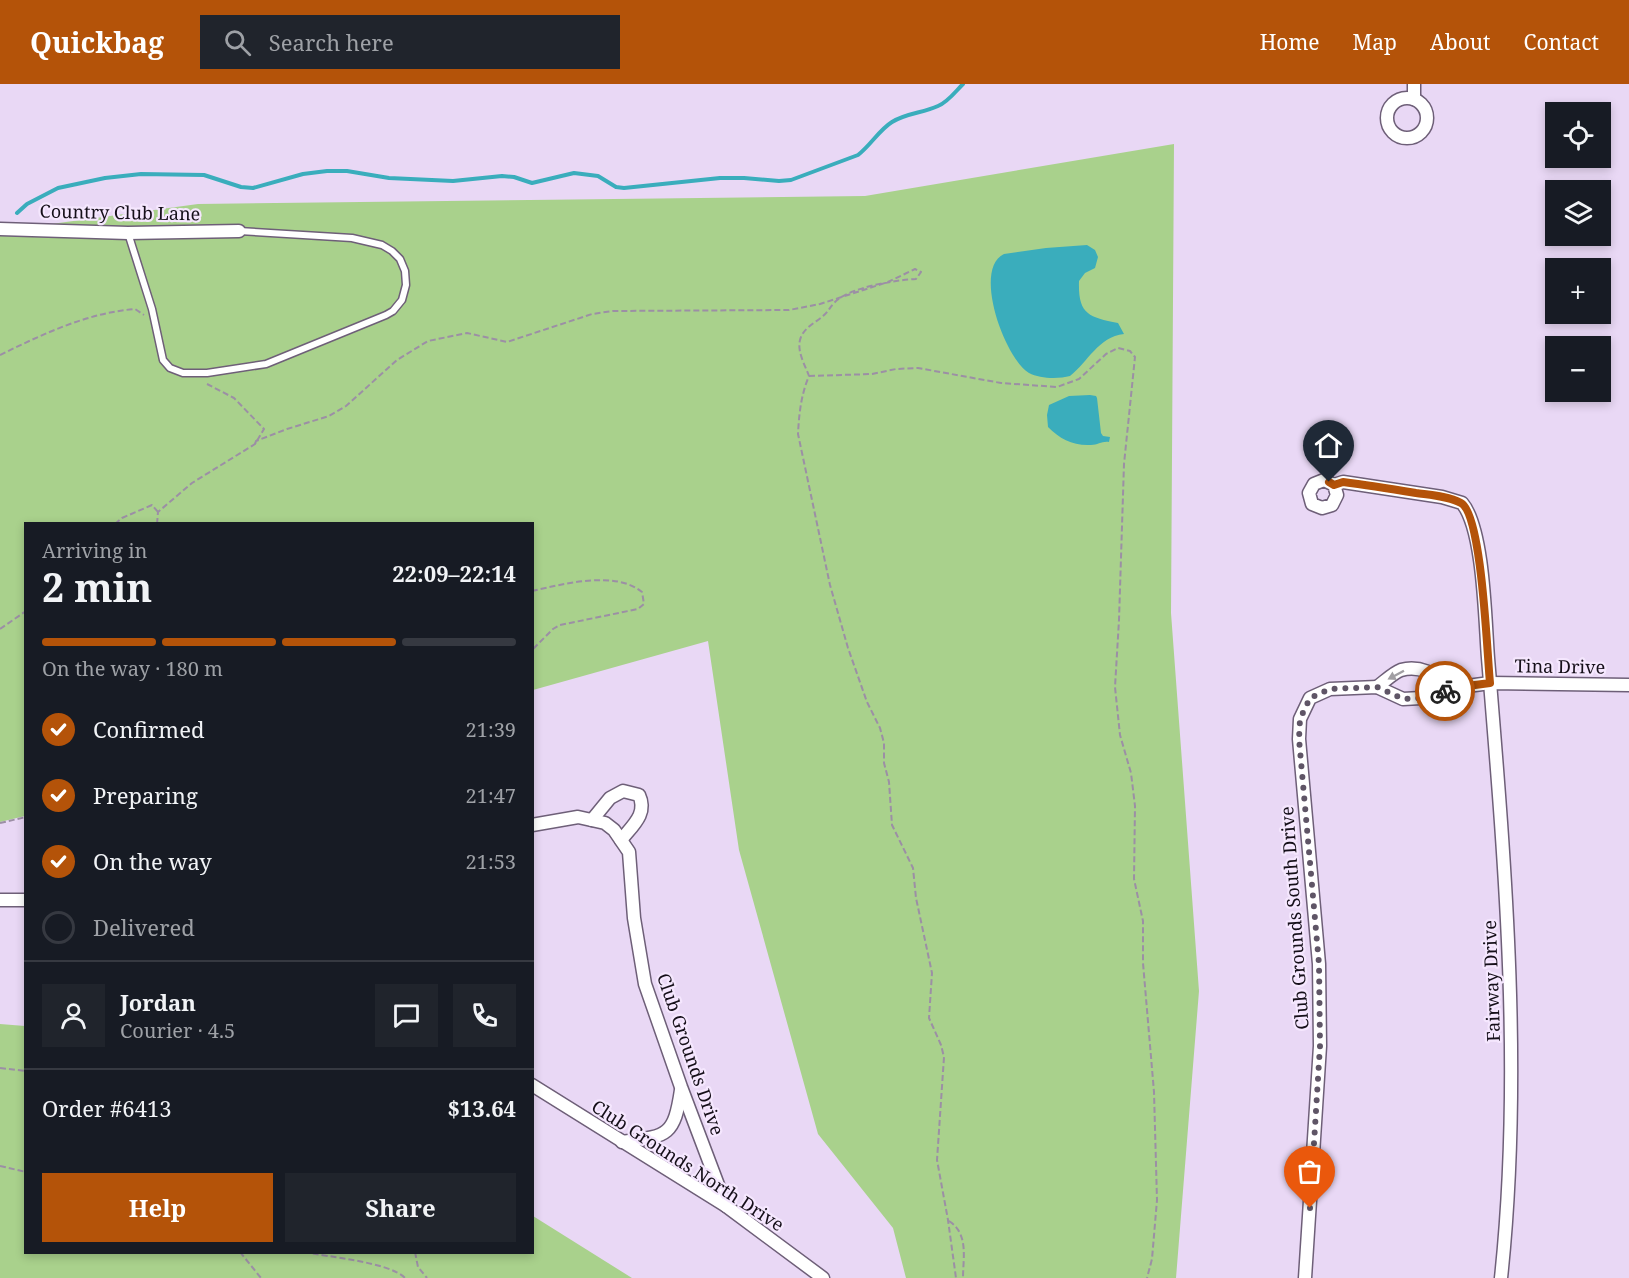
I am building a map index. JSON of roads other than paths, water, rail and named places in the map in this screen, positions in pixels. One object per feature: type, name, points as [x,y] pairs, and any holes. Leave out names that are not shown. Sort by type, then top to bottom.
[{"type":"street","points":[[1413,99],[1414,84]]},
{"type":"street","name":"Country Club Lane","points":[[0,229],[128,233],[239,231]]},
{"type":"street","name":"Fairway Drive","points":[[1334,485],[1343,482],[1442,497],[1462,503],[1474,523],[1490,683],[1512,1009],[1508,1209],[1501,1278]]},
{"type":"street","points":[[1377,687],[1399,670],[1417,669],[1430,672],[1455,688]]},
{"type":"street","name":"Tina Drive","points":[[1490,683],[1629,685]]},
{"type":"street","name":"Club Grounds South Drive","points":[[1305,1278],[1320,1046],[1319,964],[1299,739],[1300,719],[1310,698],[1330,689],[1377,687],[1403,699],[1421,698],[1455,688],[1490,683]]},
{"type":"street","points":[[534,825],[578,817],[609,826],[621,840],[641,816],[643,803],[639,795],[623,791],[610,798],[592,820]]},
{"type":"street","name":"Club Grounds Drive","points":[[621,840],[629,852],[634,918],[645,984],[726,1206]]},
{"type":"street","points":[[0,900],[24,900]]},
{"type":"street","name":"Club Grounds North Drive","points":[[534,1086],[726,1206],[823,1278]]},
{"type":"street","points":[[622,1142],[653,1138],[669,1130],[675,1122],[681,1087]]},
{"type":"lane","points":[[128,233],[155,324],[163,360],[170,368],[183,373],[207,373],[266,364],[386,315],[393,311],[402,300],[406,285],[405,271],[400,259],[382,245],[352,238],[239,231]]},
{"type":"water","points":[[1087,245],[1095,250],[1098,257],[1095,268],[1085,273],[1079,281],[1080,301],[1092,316],[1118,323],[1124,334],[1115,336],[1100,345],[1070,376],[1050,378],[1033,375],[1010,351],[1002,333],[992,295],[991,277],[995,263],[1004,254]]},
{"type":"water","points":[[1090,395],[1097,398],[1101,433],[1103,436],[1110,437],[1109,442],[1091,445],[1073,443],[1057,435],[1048,427],[1049,405],[1069,396]]},
{"type":"waterway","points":[[17,213],[27,204],[58,188],[105,178],[141,174],[204,175],[241,187],[253,188],[303,174],[327,171],[347,171],[389,178],[453,181],[502,176],[532,183],[574,173],[598,176],[616,187],[624,188],[720,178],[791,180],[858,155],[892,122],[942,104],[963,84]]}]
